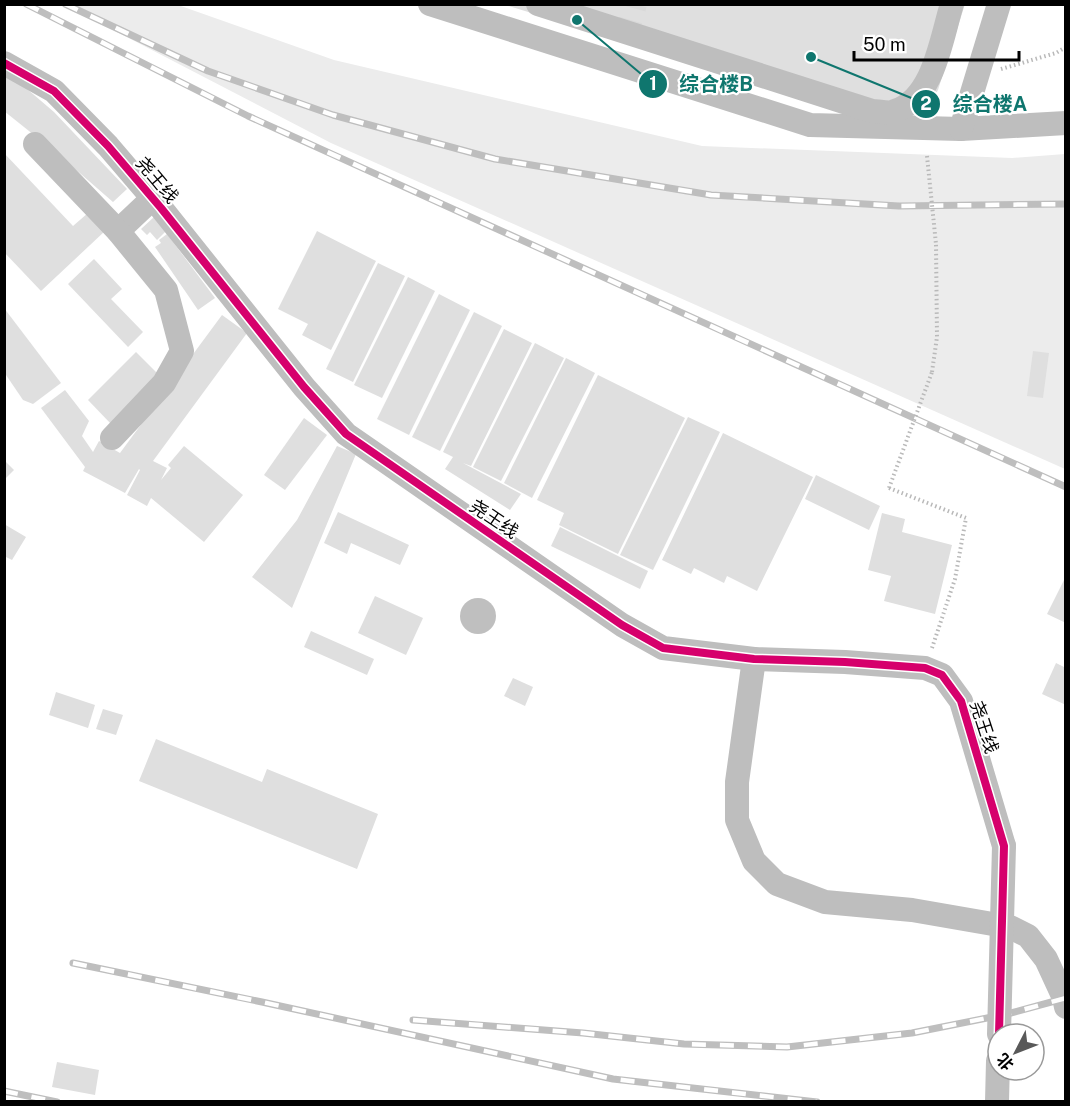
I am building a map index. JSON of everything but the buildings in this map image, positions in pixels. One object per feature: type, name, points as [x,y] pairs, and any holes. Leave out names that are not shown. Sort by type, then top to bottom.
[{"type":"street","points":[[430,4],[620,53],[810,125],[961,129],[1065,123]]},
{"type":"street","points":[[538,4],[872,111],[893,112],[908,105],[920,94],[928,81],[952,4]]},
{"type":"street","points":[[961,129],[999,4]]},
{"type":"street","name":"尧王线","points":[[4,63],[54,91],[108,146],[153,198],[297,378],[346,434],[612,618],[663,648],[754,659],[925,668],[942,675],[961,701],[1004,846],[999,1022]]},
{"type":"street","points":[[35,144],[118,231],[166,290],[182,351],[164,383],[112,438]]},
{"type":"street","points":[[118,231],[153,198]]},
{"type":"street","points":[[754,659],[737,782],[737,820],[754,861],[777,884],[825,902],[912,910],[1010,927],[1029,936],[1046,959],[1064,998],[1065,1007]]},
{"type":"street","points":[[997,1082],[997,1101]]},
{"type":"path","points":[[1001,69],[1056,53],[1065,47]]},
{"type":"path","points":[[925,668],[955,579],[966,518],[890,488],[932,372],[937,337],[936,244],[927,156]]},
{"type":"shaded area","points":[[65,5],[178,5],[334,60],[702,146],[1012,158],[1065,154],[1065,469],[331,143]]},
{"type":"shaded area","points":[[478,598],[491,603],[496,616],[491,629],[478,634],[465,629],[460,616],[465,603]]},
{"type":"tunnel","points":[[624,43],[635,4]]},
{"type":"railway","points":[[26,4],[248,116],[1066,487]]},
{"type":"railway","points":[[65,4],[208,71],[333,115],[495,159],[711,195],[899,206],[1066,204]]},
{"type":"railway","points":[[73,963],[613,1079],[817,1102]]},
{"type":"railway","points":[[413,1020],[583,1033],[684,1044],[787,1047],[912,1033],[1007,1014],[1066,998]]},
{"type":"railway","points":[[4,1091],[57,1102]]},
{"type":"cycle path","points":[[4,63],[54,91],[108,146],[161,208],[304,387],[346,434],[622,625],[663,648],[754,659],[925,668],[942,675],[961,701],[1004,846],[999,1022]]},
{"type":"place","name":"综合楼B","points":[[577,20]]},
{"type":"place","name":"综合楼A","points":[[811,57]]}]
